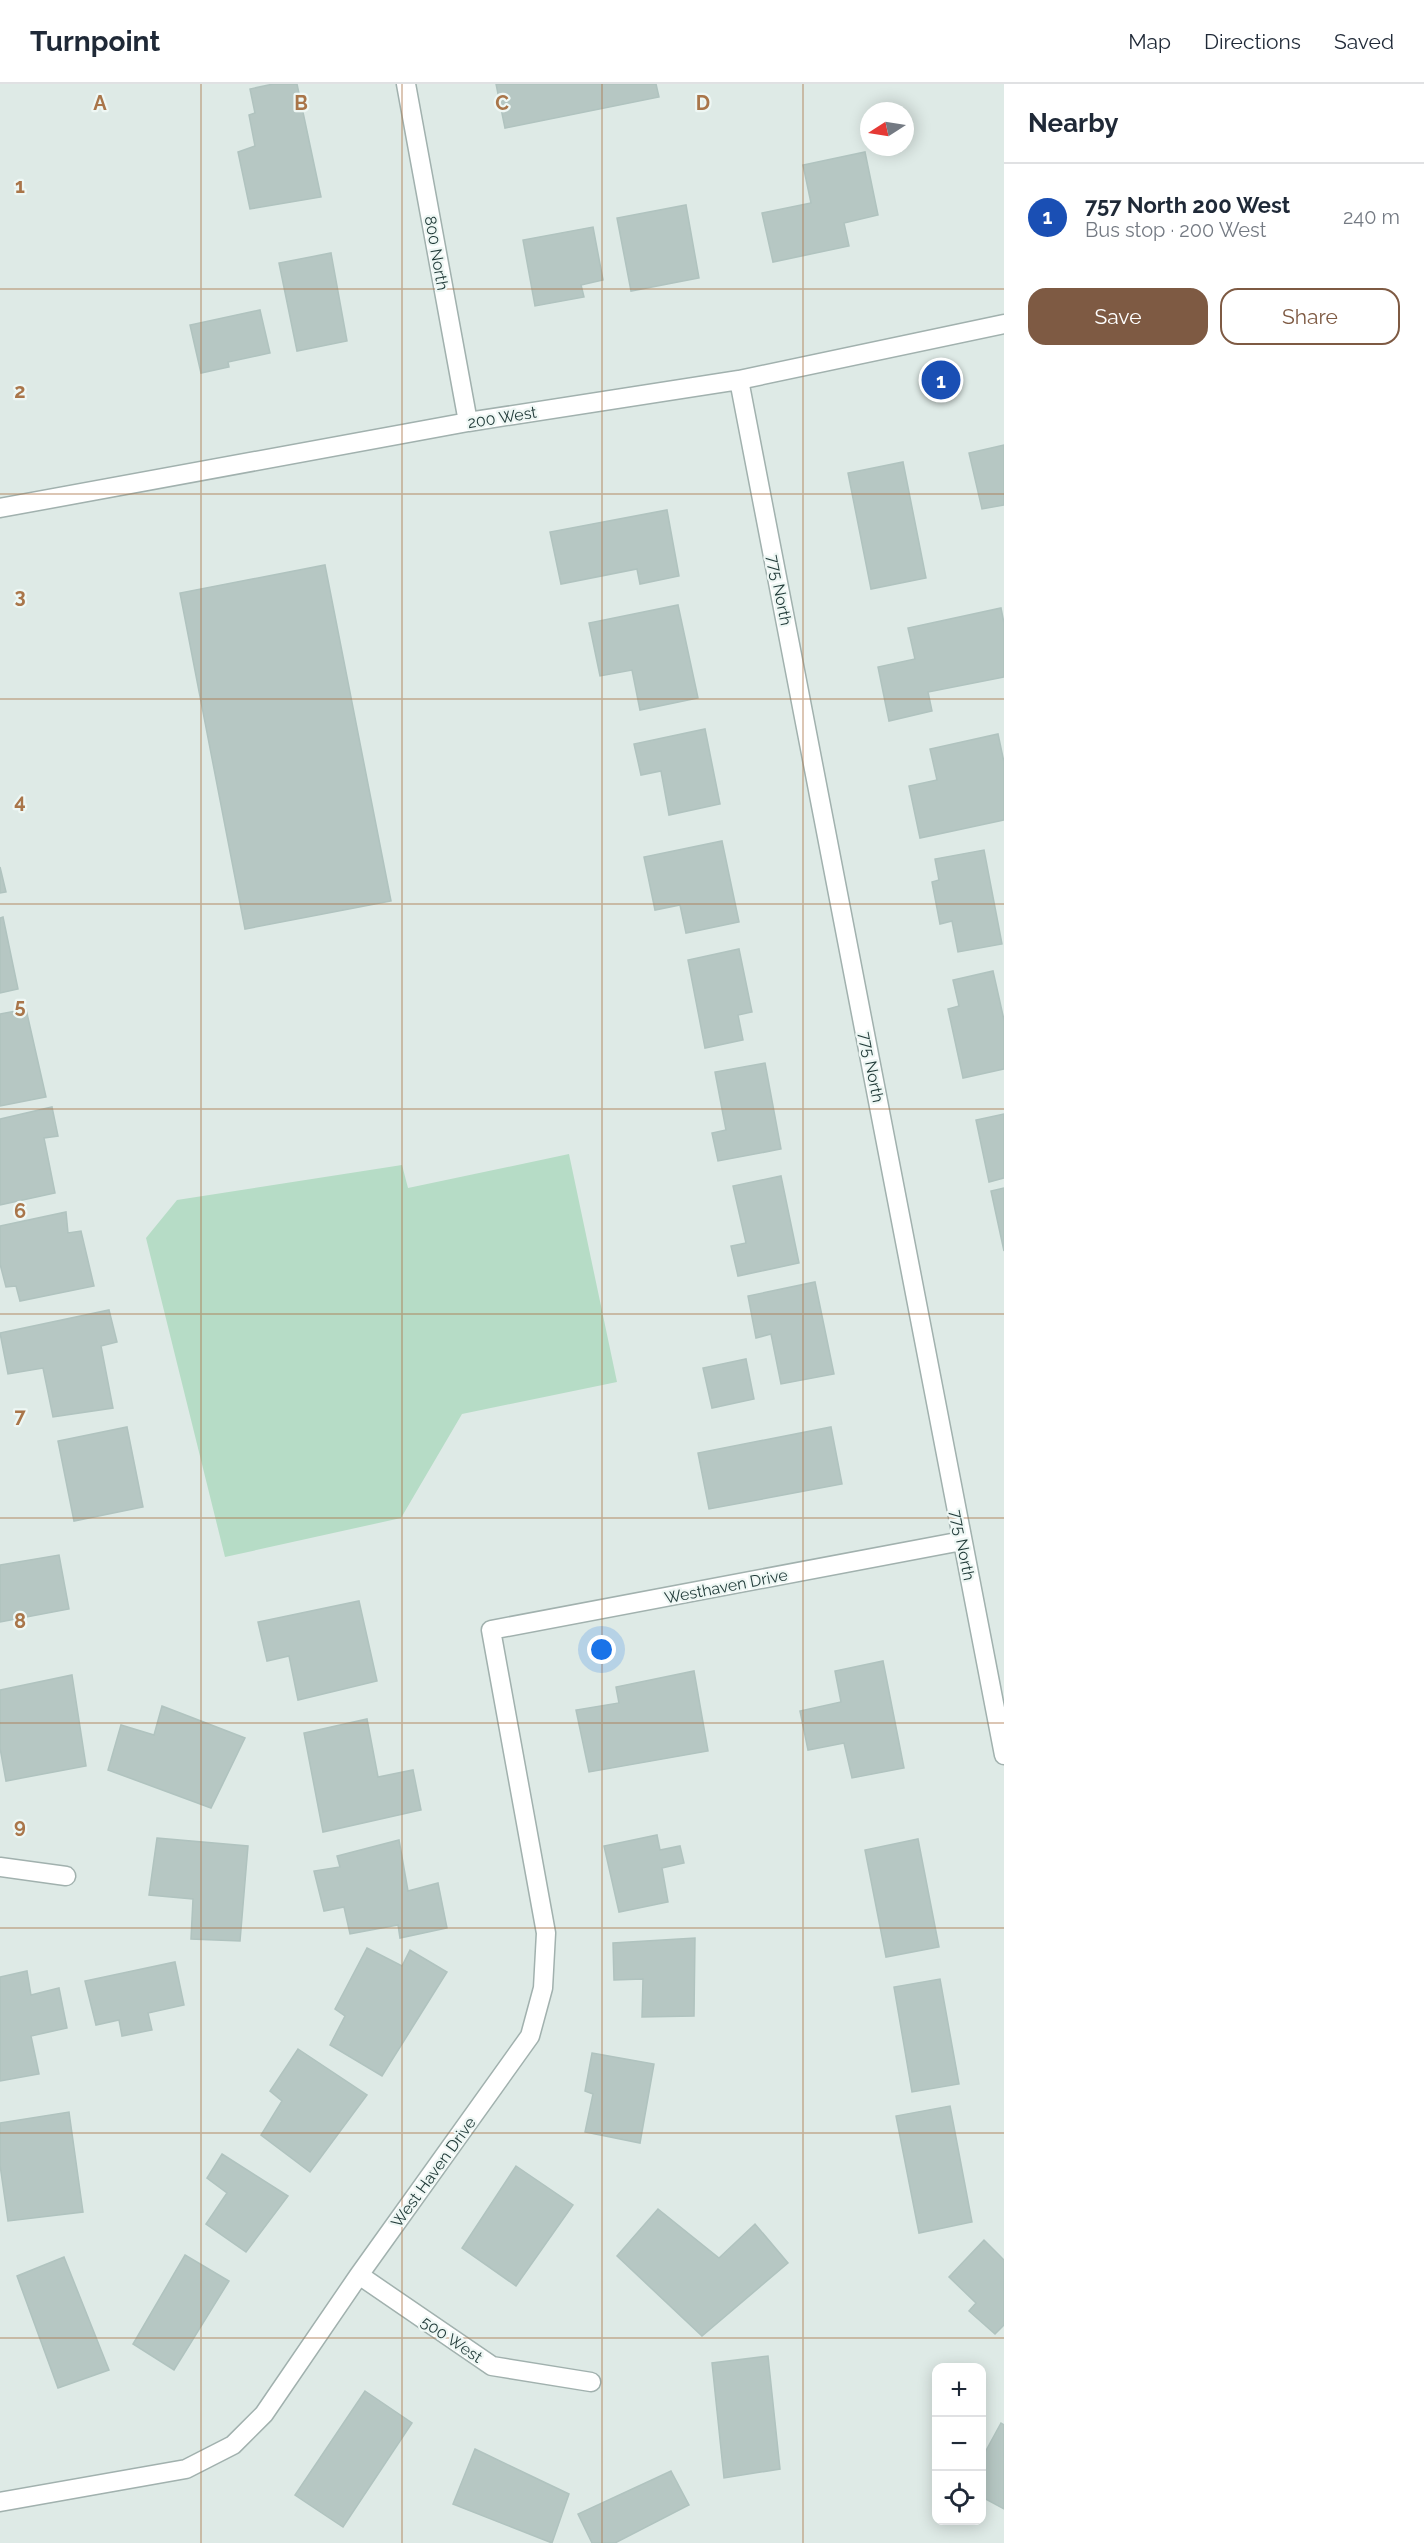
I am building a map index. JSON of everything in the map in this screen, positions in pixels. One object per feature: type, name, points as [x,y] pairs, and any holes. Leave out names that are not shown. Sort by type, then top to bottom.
[{"type":"street","name":"800 North","points":[[406,84],[468,422]]},
{"type":"street","name":"200 West","points":[[0,508],[468,422],[739,380],[1004,324]]},
{"type":"street","name":"775 North","points":[[739,380],[1004,1755]]},
{"type":"street","name":"Westhaven Drive","points":[[491,1630],[962,1541]]},
{"type":"street","name":"West Haven Drive","points":[[0,2502],[186,2469],[233,2445],[264,2414],[359,2275],[530,2036],[543,1988],[546,1934],[491,1630]]},
{"type":"street","points":[[0,1867],[66,1876]]},
{"type":"street","name":"500 West","points":[[359,2275],[492,2366],[591,2382]]},
{"type":"green space","points":[[569,1154],[617,1382],[462,1414],[401,1518],[225,1557],[146,1238],[177,1200],[402,1165],[408,1188]]},
{"type":"building","points":[[273,84],[297,84],[321,197],[250,209],[238,152],[255,146],[249,115],[255,113],[250,89]]},
{"type":"building","points":[[496,84],[656,84],[659,97],[505,128]]},
{"type":"building","points":[[860,153],[860,156],[866,156],[878,215],[844,223],[849,246],[773,262],[762,213],[811,203],[803,165]]},
{"type":"building","points":[[686,205],[699,278],[631,291],[617,218]]},
{"type":"building","points":[[593,227],[603,280],[581,285],[584,297],[535,306],[523,240]]},
{"type":"building","points":[[331,253],[347,341],[297,351],[279,263]]},
{"type":"building","points":[[260,310],[270,353],[228,362],[229,367],[201,373],[190,325]]},
{"type":"building","points":[[1004,445],[1004,505],[982,509],[969,453]]},
{"type":"building","points":[[903,462],[926,578],[871,589],[848,473]]},
{"type":"building","points":[[667,510],[679,576],[640,584],[637,569],[561,584],[550,532]]},
{"type":"building","points":[[325,565],[391,901],[245,929],[180,593]]},
{"type":"building","points":[[678,605],[698,698],[640,710],[632,670],[600,676],[589,623]]},
{"type":"building","points":[[1001,608],[1004,623],[1004,677],[928,692],[932,711],[889,721],[878,667],[915,659],[908,628]]},
{"type":"building","points":[[705,729],[720,804],[669,815],[661,771],[641,775],[634,744]]},
{"type":"building","points":[[998,734],[1004,762],[1004,820],[920,838],[909,786],[937,780],[930,749]]},
{"type":"building","points":[[722,841],[739,922],[686,933],[680,905],[655,910],[644,857]]},
{"type":"building","points":[[984,850],[1002,944],[958,952],[952,921],[940,924],[932,882],[939,880],[935,859]]},
{"type":"building","points":[[0,867],[6,892],[0,893]]},
{"type":"building","points":[[3,917],[18,989],[0,993],[0,918]]},
{"type":"building","points":[[739,949],[752,1012],[738,1015],[743,1040],[705,1048],[688,960]]},
{"type":"building","points":[[993,971],[1004,1020],[1004,1069],[963,1078],[948,1009],[959,1006],[953,980]]},
{"type":"building","points":[[26,1009],[46,1097],[0,1106],[0,1014]]},
{"type":"building","points":[[765,1063],[781,1149],[718,1161],[712,1133],[726,1130],[715,1072]]},
{"type":"building","points":[[52,1107],[58,1136],[44,1138],[55,1193],[0,1205],[0,1119]]},
{"type":"building","points":[[1004,1114],[1004,1178],[989,1182],[976,1120]]},
{"type":"building","points":[[781,1176],[799,1263],[738,1276],[731,1246],[746,1243],[733,1186]]},
{"type":"building","points":[[1004,1188],[1004,1251],[991,1191]]},
{"type":"building","points":[[66,1212],[68,1233],[81,1231],[94,1286],[20,1301],[16,1286],[6,1287],[0,1264],[0,1226]]},
{"type":"building","points":[[815,1282],[834,1374],[781,1384],[771,1334],[756,1338],[748,1296]]},
{"type":"building","points":[[109,1310],[117,1342],[101,1346],[113,1408],[53,1417],[43,1368],[8,1374],[0,1333]]},
{"type":"building","points":[[746,1359],[754,1399],[712,1408],[703,1368]]},
{"type":"building","points":[[127,1427],[143,1507],[74,1521],[58,1441]]},
{"type":"building","points":[[831,1427],[842,1484],[709,1509],[698,1453]]},
{"type":"building","points":[[59,1555],[69,1609],[0,1622],[0,1565]]},
{"type":"building","points":[[359,1601],[377,1681],[298,1700],[289,1656],[267,1661],[258,1622]]},
{"type":"building","points":[[883,1661],[904,1768],[852,1778],[844,1743],[808,1750],[800,1711],[841,1702],[835,1671]]},
{"type":"building","points":[[694,1671],[708,1751],[589,1772],[576,1710],[619,1703],[616,1687]]},
{"type":"building","points":[[72,1675],[86,1766],[6,1781],[0,1748],[0,1690]]},
{"type":"building","points":[[162,1706],[245,1738],[211,1808],[108,1770],[121,1725],[154,1735]]},
{"type":"building","points":[[367,1719],[378,1777],[413,1770],[421,1810],[323,1832],[304,1733]]},
{"type":"building","points":[[657,1835],[660,1850],[680,1846],[684,1863],[662,1868],[668,1902],[619,1912],[604,1846]]},
{"type":"building","points":[[157,1838],[248,1846],[240,1941],[191,1939],[193,1899],[149,1895]]},
{"type":"building","points":[[918,1839],[939,1947],[886,1957],[865,1850]]},
{"type":"building","points":[[399,1840],[408,1891],[438,1883],[447,1928],[400,1938],[398,1925],[350,1934],[344,1907],[324,1911],[314,1871],[340,1867],[337,1856]]},
{"type":"building","points":[[695,1938],[694,2016],[642,2017],[643,1979],[614,1980],[613,1943]]},
{"type":"building","points":[[367,1948],[402,1966],[410,1950],[447,1972],[382,2076],[330,2045],[345,2016],[335,2009]]},
{"type":"building","points":[[175,1962],[184,2005],[148,2013],[152,2030],[122,2036],[119,2020],[96,2025],[85,1981]]},
{"type":"building","points":[[27,1971],[31,1995],[59,1988],[67,2028],[31,2036],[39,2074],[0,2081],[0,1977]]},
{"type":"building","points":[[940,1979],[959,2084],[912,2092],[894,1987]]},
{"type":"building","points":[[298,2049],[367,2095],[310,2172],[261,2135],[282,2101],[270,2091]]},
{"type":"building","points":[[592,2053],[654,2064],[640,2143],[585,2132],[593,2094],[585,2091]]},
{"type":"building","points":[[950,2106],[972,2222],[919,2233],[896,2116]]},
{"type":"building","points":[[69,2112],[83,2212],[8,2221],[0,2165],[0,2123]]},
{"type":"building","points":[[222,2154],[288,2196],[246,2252],[206,2224],[227,2193],[207,2178]]},
{"type":"building","points":[[516,2166],[573,2205],[516,2286],[462,2248]]},
{"type":"building","points":[[658,2209],[719,2258],[755,2224],[788,2263],[702,2336],[617,2256]]},
{"type":"building","points":[[984,2240],[1004,2260],[1004,2325],[995,2334],[969,2311],[976,2303],[949,2277]]},
{"type":"building","points":[[185,2255],[229,2281],[174,2370],[133,2344]]},
{"type":"building","points":[[64,2257],[109,2370],[58,2388],[17,2276]]},
{"type":"building","points":[[768,2356],[780,2469],[724,2478],[712,2363]]},
{"type":"building","points":[[365,2391],[412,2423],[343,2527],[295,2495]]},
{"type":"building","points":[[1001,2423],[1004,2425],[1004,2509],[986,2499],[986,2451]]},
{"type":"building","points":[[475,2449],[569,2494],[552,2543],[453,2504]]},
{"type":"building","points":[[671,2471],[689,2505],[615,2543],[592,2543],[578,2514]]},
{"type":"place","name":"757 North 200 West","points":[[941,380]]}]
